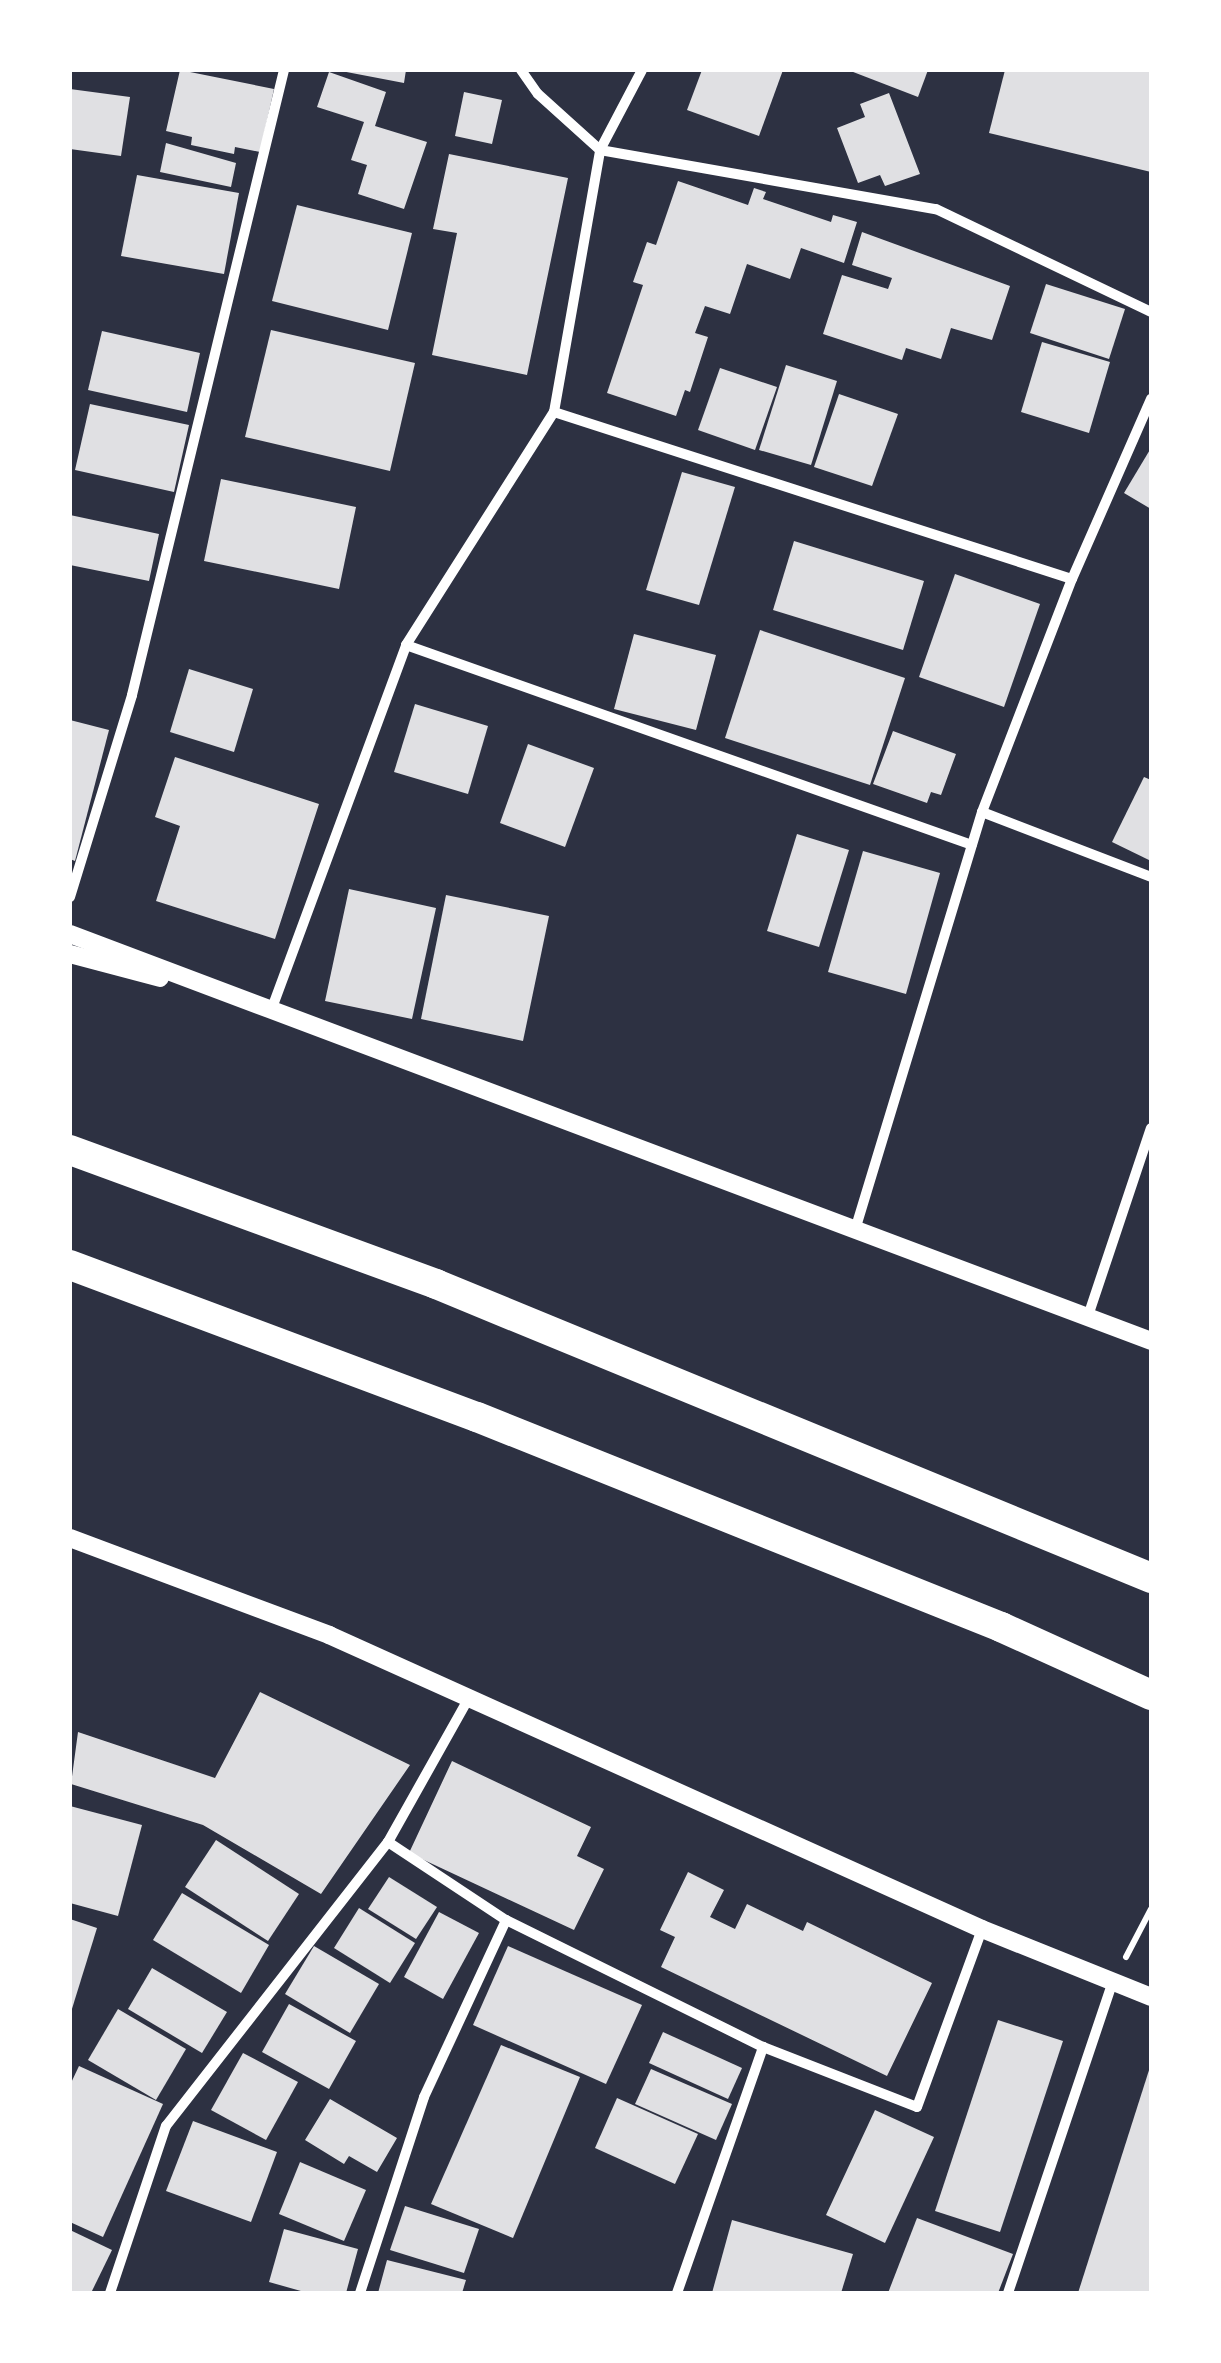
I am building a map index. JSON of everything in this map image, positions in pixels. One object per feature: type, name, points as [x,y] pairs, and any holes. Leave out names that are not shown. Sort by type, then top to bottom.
[{"type":"highway","points":[[70,1150],[436,1284],[1151,1578]]},
{"type":"highway","points":[[70,1265],[495,1424],[1001,1627],[1151,1695]]},
{"type":"street","points":[[70,897],[132,694],[284,70]]},
{"type":"street","points":[[521,70],[538,94],[600,150],[936,209],[1151,312]]},
{"type":"street","points":[[272,1008],[406,645],[554,412],[600,150],[642,70]]},
{"type":"street","points":[[855,1230],[982,812],[1072,579],[1151,398]]},
{"type":"street","points":[[554,412],[1072,579]]},
{"type":"street","points":[[406,645],[972,845]]},
{"type":"street","points":[[982,812],[1151,878]]},
{"type":"street","points":[[70,934],[1151,1341]]},
{"type":"street","points":[[70,954],[272,1008]]},
{"type":"street","points":[[1088,1316],[1151,1128]]},
{"type":"street","points":[[70,1538],[329,1635],[982,1928],[1151,1997]]},
{"type":"street","points":[[110,2293],[166,2126],[388,1842],[470,1696]]},
{"type":"street","points":[[388,1842],[506,1920],[763,2048],[917,2107],[982,1928]]},
{"type":"street","points":[[360,2293],[424,2097],[506,1920]]},
{"type":"street","points":[[1008,2293],[1112,1984]]},
{"type":"street","points":[[677,2293],[763,2048]]},
{"type":"path","points":[[1112,1984],[1151,1909]]},
{"type":"building","points":[[180,70],[274,89],[260,152],[235,147],[234,154],[191,145],[192,137],[166,131]]},
{"type":"building","points":[[336,70],[406,70],[404,83]]},
{"type":"building","points":[[702,70],[783,70],[759,136],[687,110]]},
{"type":"building","points":[[848,70],[928,70],[918,97]]},
{"type":"building","points":[[1005,70],[1151,70],[1151,172],[989,133]]},
{"type":"building","points":[[329,72],[386,92],[375,126],[427,142],[404,209],[358,194],[367,165],[351,160],[364,122],[317,107]]},
{"type":"building","points":[[70,89],[130,97],[121,156],[70,149]]},
{"type":"building","points":[[464,92],[502,100],[492,144],[455,136]]},
{"type":"building","points":[[889,93],[920,174],[885,186],[880,175],[858,183],[837,128],[865,117],[860,104]]},
{"type":"building","points":[[166,143],[236,163],[231,187],[160,172]]},
{"type":"building","points":[[449,154],[568,178],[527,375],[432,355],[457,233],[433,229]]},
{"type":"building","points":[[137,175],[239,193],[224,274],[121,256]]},
{"type":"building","points":[[678,181],[748,205],[754,188],[766,192],[763,199],[831,222],[833,215],[857,222],[844,263],[801,248],[790,279],[747,264],[730,314],[705,306],[695,333],[708,337],[690,392],[685,390],[676,416],[607,393],[643,285],[633,282],[647,242],[656,245]]},
{"type":"building","points":[[297,205],[412,233],[388,330],[272,301]]},
{"type":"building","points":[[862,232],[1010,286],[992,340],[951,328],[941,359],[906,348],[902,360],[823,334],[842,275],[888,289],[892,278],[852,265]]},
{"type":"building","points":[[1046,284],[1125,309],[1109,359],[1030,333]]},
{"type":"building","points":[[271,330],[415,363],[390,471],[245,437]]},
{"type":"building","points":[[102,331],[200,353],[187,412],[88,390]]},
{"type":"building","points":[[1042,342],[1110,362],[1089,433],[1021,412]]},
{"type":"building","points":[[786,365],[837,381],[811,465],[759,450]]},
{"type":"building","points":[[720,368],[777,387],[755,450],[698,430]]},
{"type":"building","points":[[839,394],[898,414],[872,486],[814,467]]},
{"type":"building","points":[[90,404],[189,425],[174,492],[75,470]]},
{"type":"building","points":[[1151,448],[1151,509],[1124,493]]},
{"type":"building","points":[[682,472],[735,487],[699,605],[646,590]]},
{"type":"building","points":[[221,479],[356,507],[339,589],[204,561]]},
{"type":"building","points":[[70,515],[159,534],[149,581],[70,565]]},
{"type":"building","points":[[794,541],[924,581],[903,650],[773,610]]},
{"type":"building","points":[[955,574],[1040,604],[1004,707],[919,677]]},
{"type":"building","points":[[760,630],[905,678],[870,785],[725,738]]},
{"type":"building","points":[[634,634],[716,655],[696,730],[614,709]]},
{"type":"building","points":[[189,669],[253,689],[234,752],[170,732]]},
{"type":"building","points":[[415,704],[488,726],[468,794],[394,772]]},
{"type":"building","points":[[70,720],[109,730],[75,861],[70,859]]},
{"type":"building","points":[[893,731],[956,754],[941,795],[931,792],[927,803],[873,784]]},
{"type":"building","points":[[528,744],[594,768],[565,847],[500,823]]},
{"type":"building","points":[[175,757],[319,804],[275,939],[156,901],[180,826],[155,817]]},
{"type":"building","points":[[1144,777],[1151,780],[1151,861],[1112,842]]},
{"type":"building","points":[[797,834],[849,850],[819,947],[767,931]]},
{"type":"building","points":[[863,851],[940,873],[906,994],[828,972]]},
{"type":"building","points":[[349,889],[436,908],[412,1019],[325,1001]]},
{"type":"building","points":[[446,895],[549,916],[523,1041],[421,1019]]},
{"type":"building","points":[[260,1692],[410,1765],[321,1894],[203,1825],[71,1784],[78,1732],[215,1778]]},
{"type":"building","points":[[452,1761],[591,1827],[577,1856],[604,1869],[574,1930],[409,1853]]},
{"type":"building","points":[[70,1806],[142,1825],[118,1916],[70,1903]]},
{"type":"building","points":[[216,1840],[299,1894],[268,1941],[185,1887]]},
{"type":"building","points":[[688,1872],[724,1890],[710,1917],[735,1929],[747,1904],[803,1931],[807,1922],[932,1983],[887,2076],[661,1967],[675,1937],[660,1930]]},
{"type":"building","points":[[389,1877],[437,1907],[416,1939],[368,1909]]},
{"type":"building","points":[[182,1893],[269,1945],[241,1993],[153,1940]]},
{"type":"building","points":[[359,1908],[415,1943],[390,1983],[334,1948]]},
{"type":"building","points":[[439,1912],[479,1933],[443,1999],[404,1977]]},
{"type":"building","points":[[70,1919],[97,1928],[71,2012],[70,2012]]},
{"type":"building","points":[[314,1946],[379,1984],[350,2033],[285,1994]]},
{"type":"building","points":[[508,1946],[642,2005],[606,2084],[473,2025]]},
{"type":"building","points":[[152,1968],[227,2012],[202,2053],[128,2009]]},
{"type":"building","points":[[289,2004],[356,2041],[329,2089],[262,2052]]},
{"type":"building","points":[[118,2009],[186,2049],[156,2100],[88,2060]]},
{"type":"building","points":[[998,2020],[1063,2041],[1000,2232],[935,2211]]},
{"type":"building","points":[[663,2032],[742,2068],[728,2099],[649,2063]]},
{"type":"building","points":[[501,2045],[580,2077],[513,2238],[431,2204]]},
{"type":"building","points":[[243,2053],[298,2082],[266,2140],[211,2110]]},
{"type":"building","points":[[79,2066],[163,2104],[103,2237],[70,2222],[70,2085]]},
{"type":"building","points":[[1150,2067],[1151,2293],[1078,2293]]},
{"type":"building","points":[[651,2069],[732,2104],[716,2140],[635,2104]]},
{"type":"building","points":[[617,2098],[698,2134],[675,2184],[595,2148]]},
{"type":"building","points":[[330,2099],[397,2138],[377,2172],[349,2156],[344,2164],[305,2140]]},
{"type":"building","points":[[875,2110],[934,2137],[885,2243],[826,2215]]},
{"type":"building","points":[[193,2121],[277,2152],[251,2222],[166,2191]]},
{"type":"building","points":[[300,2162],[366,2190],[344,2241],[279,2214]]},
{"type":"building","points":[[405,2206],[479,2229],[464,2273],[390,2250]]},
{"type":"building","points":[[917,2218],[1013,2254],[998,2293],[888,2293]]},
{"type":"building","points":[[732,2220],[853,2254],[841,2293],[712,2293]]},
{"type":"building","points":[[284,2229],[358,2249],[346,2293],[308,2293],[269,2282]]},
{"type":"building","points":[[70,2230],[112,2250],[91,2293],[70,2293]]},
{"type":"building","points":[[387,2260],[466,2280],[462,2293],[378,2293]]}]
